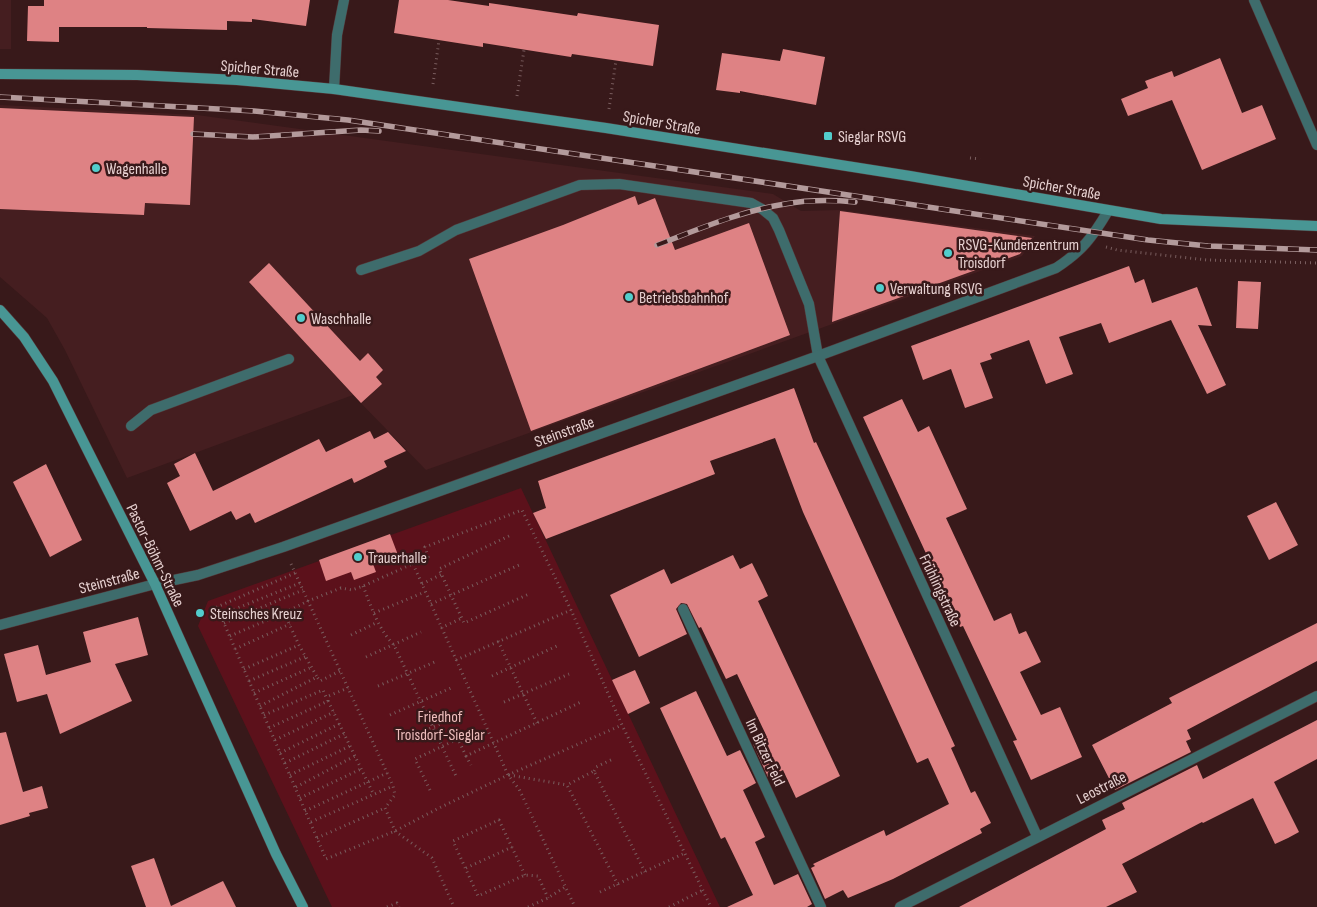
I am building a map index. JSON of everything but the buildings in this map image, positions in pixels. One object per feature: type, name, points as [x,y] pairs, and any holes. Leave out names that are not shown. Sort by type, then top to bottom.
[{"type":"street","points":[[334,89],[337,35],[344,0]]},
{"type":"street","points":[[1254,0],[1317,145]]},
{"type":"street","name":"Spicher Straße","points":[[0,74],[146,76],[237,80],[334,89],[606,128],[910,176],[1161,219],[1317,226]]},
{"type":"street","name":"Frühlingstraße","points":[[362,270],[419,251],[456,230],[580,185],[619,184],[751,203],[773,218],[809,304],[818,356],[1037,836]]},
{"type":"street","name":"Steinstraße","points":[[0,625],[155,584],[198,575],[283,547],[818,356],[1056,268],[1074,256],[1088,242],[1108,211]]},
{"type":"street","name":"Pastor-Böhm-Straße","points":[[0,310],[24,337],[53,381],[155,584],[272,845],[303,907]]},
{"type":"street","points":[[132,426],[151,410],[289,359]]},
{"type":"street","name":"Im Bitzer Feld","points":[[683,609],[821,907]]},
{"type":"street","name":"Leostraße","points":[[900,907],[1317,696]]},
{"type":"path","points":[[430,103],[439,40]]},
{"type":"path","points":[[514,114],[524,50]]},
{"type":"path","points":[[606,128],[616,60]]},
{"type":"path","points":[[970,158],[980,159]]},
{"type":"path","points":[[1088,242],[1117,250],[1207,260],[1317,263]]},
{"type":"path","points":[[230,636],[341,588],[352,590],[363,586],[428,557],[425,547],[522,510],[571,610],[622,725],[710,907]]},
{"type":"path","points":[[509,536],[439,569],[464,623],[529,594]]},
{"type":"path","points":[[283,547],[393,786],[395,795],[385,808],[318,838]]},
{"type":"path","points":[[413,564],[508,775],[519,789],[575,907]]},
{"type":"path","points":[[431,604],[453,596],[519,565]]},
{"type":"path","points":[[295,573],[217,607],[326,859],[395,831],[508,775],[622,725]]},
{"type":"path","points":[[422,584],[442,574]]},
{"type":"path","points":[[220,615],[300,583]]},
{"type":"path","points":[[363,586],[378,622],[394,645],[456,776]]},
{"type":"path","points":[[224,624],[303,590]]},
{"type":"path","points":[[374,613],[425,592]]},
{"type":"path","points":[[456,660],[571,610]]},
{"type":"path","points":[[284,613],[299,645],[319,679],[374,795]]},
{"type":"path","points":[[441,628],[462,618]]},
{"type":"path","points":[[351,635],[378,622]]},
{"type":"path","points":[[235,649],[290,624]]},
{"type":"path","points":[[366,657],[421,632]]},
{"type":"path","points":[[498,641],[537,723]]},
{"type":"path","points":[[244,669],[299,645]]},
{"type":"path","points":[[492,676],[559,645]]},
{"type":"path","points":[[249,681],[307,656]]},
{"type":"path","points":[[378,686],[437,661]]},
{"type":"path","points":[[254,693],[312,667]]},
{"type":"path","points":[[260,706],[340,671]]},
{"type":"path","points":[[504,702],[569,674]]},
{"type":"path","points":[[269,728],[348,688]]},
{"type":"path","points":[[390,715],[451,688]]},
{"type":"path","points":[[264,715],[323,690]]},
{"type":"path","points":[[466,756],[581,702]]},
{"type":"path","points":[[275,740],[334,712]]},
{"type":"path","points":[[402,741],[462,714]]},
{"type":"path","points":[[280,753],[339,724]]},
{"type":"path","points":[[285,763],[344,734]]},
{"type":"path","points":[[430,790],[415,759],[458,739],[471,765]]},
{"type":"path","points":[[290,775],[350,746]]},
{"type":"path","points":[[296,787],[355,756]]},
{"type":"path","points":[[508,775],[567,785],[613,759]]},
{"type":"path","points":[[300,798],[361,769]]},
{"type":"path","points":[[594,771],[645,872]]},
{"type":"path","points":[[306,811],[387,773]]},
{"type":"path","points":[[567,785],[618,885]]},
{"type":"path","points":[[311,822],[393,786]]},
{"type":"path","points":[[385,808],[395,831],[432,858],[454,907]]},
{"type":"path","points":[[525,875],[499,820],[453,840],[478,896],[525,875],[538,876],[548,898]]},
{"type":"path","points":[[466,868],[512,847]]},
{"type":"path","points":[[600,892],[685,853]]},
{"type":"path","points":[[528,907],[565,888]]},
{"type":"path","points":[[669,907],[703,890]]},
{"type":"path","points":[[387,907],[396,903],[399,907]]},
{"type":"shaded area","points":[[0,0],[11,0],[11,49],[0,49]]},
{"type":"shaded area","points":[[0,105],[197,115],[773,194],[801,211],[840,210],[1035,236],[1022,256],[426,470],[353,395],[127,478],[65,350],[47,318],[0,277]]},
{"type":"green space","name":"Friedhof Troisdorf-Sieglar","points":[[521,488],[720,907],[332,907],[198,626],[208,601]]},
{"type":"railway","points":[[0,97],[254,111],[348,120],[1148,240],[1208,246],[1317,250]]},
{"type":"railway","points":[[193,134],[253,137],[361,130],[379,131]]},
{"type":"railway","points":[[657,245],[720,221],[769,207],[811,201],[855,202]]},
{"type":"place","name":"Sieglar RSVG","points":[[828,136]]},
{"type":"place","name":"Wagenhalle","points":[[96,168]]},
{"type":"place","name":"RSVG-Kundenzentrum Troisdorf","points":[[948,253]]},
{"type":"place","name":"Verwaltung RSVG","points":[[880,288]]},
{"type":"place","name":"Betriebsbahnhof","points":[[629,297]]},
{"type":"place","name":"Waschhalle","points":[[301,318]]},
{"type":"place","name":"Trauerhalle","points":[[358,557]]},
{"type":"place","name":"Steinsches Kreuz","points":[[200,613]]}]
